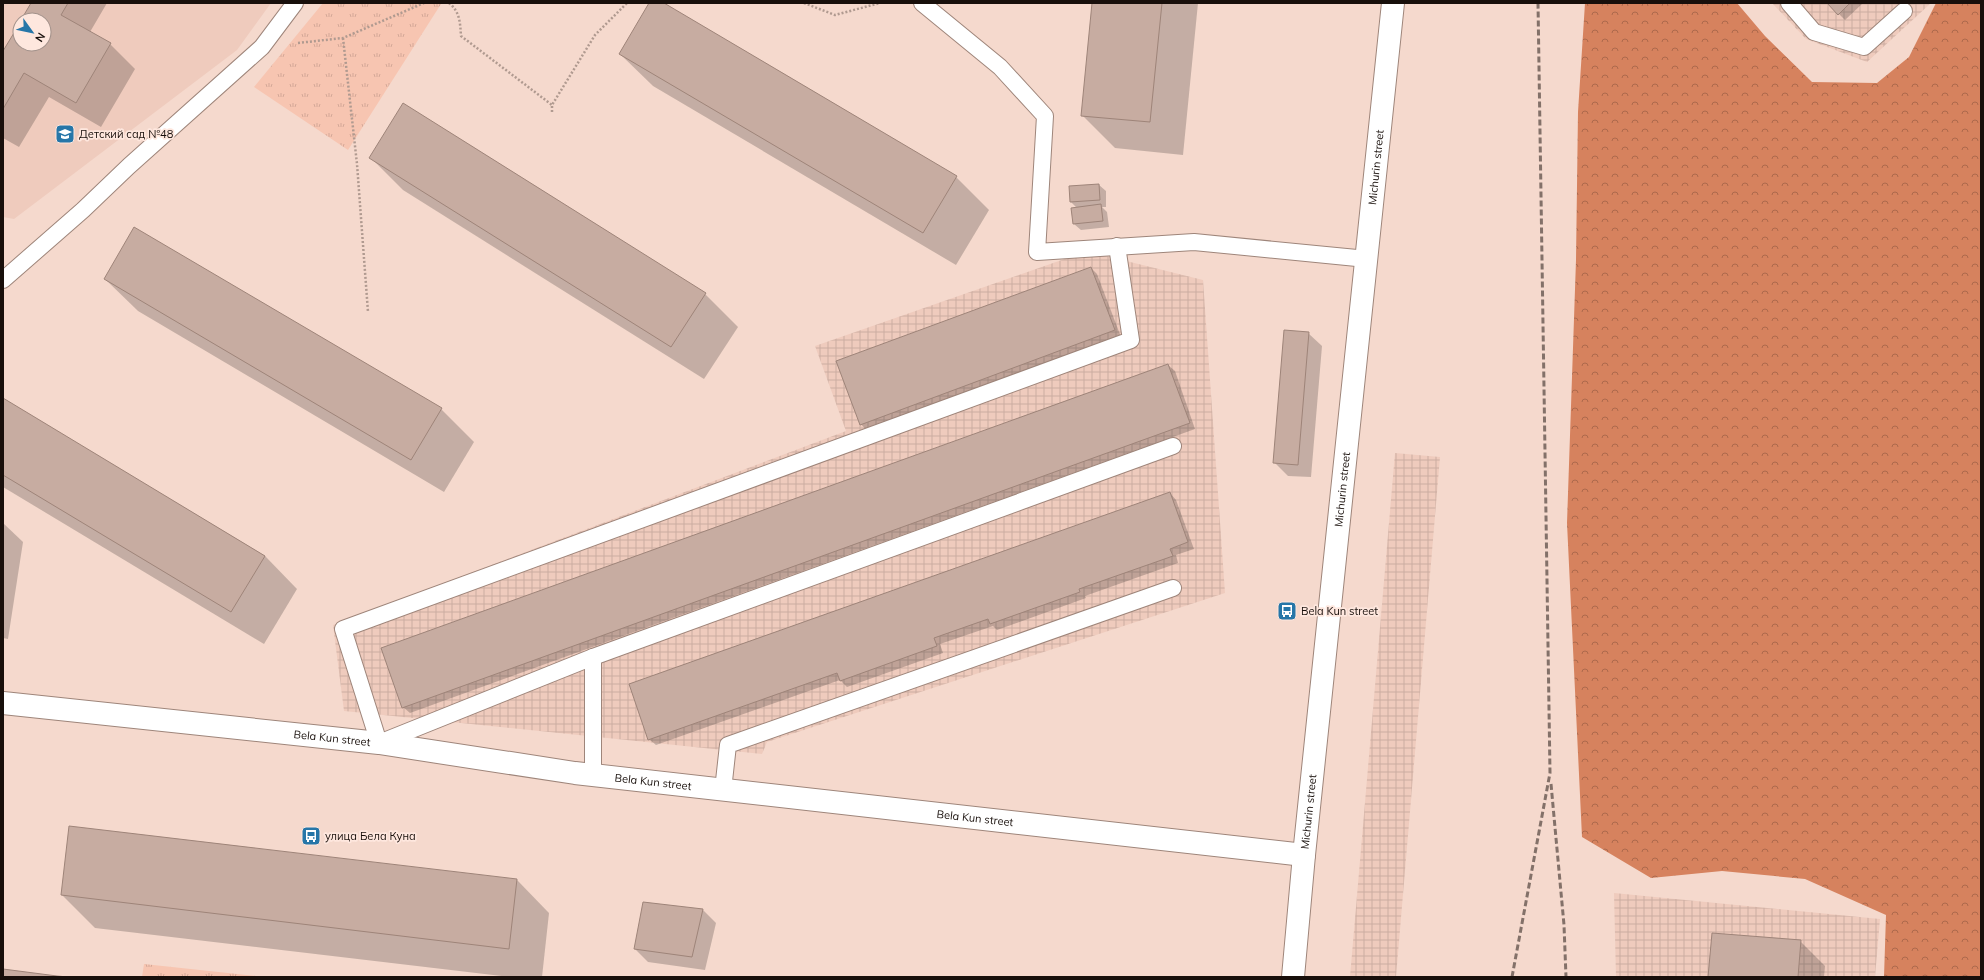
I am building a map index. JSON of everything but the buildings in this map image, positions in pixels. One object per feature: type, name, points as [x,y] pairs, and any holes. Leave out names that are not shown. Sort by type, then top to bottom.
[{"type":"main road","name":"Michurin street","points":[[1293,977],[1304,855],[1393,3]]},
{"type":"main road","name":"Bela Kun street","points":[[3,703],[379,743],[593,775],[1304,855]]},
{"type":"lane","points":[[3,280],[83,210],[129,166],[262,47],[295,3]]},
{"type":"lane","points":[[922,3],[1000,67],[1045,116],[1037,252],[1194,242],[1367,260]]},
{"type":"lane","points":[[1789,3],[1814,32],[1864,47],[1904,11]]},
{"type":"lane","points":[[1117,246],[1131,340],[343,629],[379,743],[593,657],[1173,446]]},
{"type":"lane","points":[[723,790],[728,745],[1173,588]]},
{"type":"lane","points":[[593,657],[593,775]]},
{"type":"path","points":[[262,47],[343,38],[424,3]]},
{"type":"path","points":[[449,3],[456,9],[460,18],[461,36],[552,105]]},
{"type":"path","points":[[552,112],[552,105],[596,35],[627,3]]},
{"type":"path","points":[[804,3],[835,15],[880,3]]},
{"type":"path","points":[[343,38],[357,164],[368,312]]},
{"type":"shaded area","name":"Детский сад №48","points":[[3,3],[271,3],[237,50],[14,219],[3,217]]},
{"type":"shaded area","points":[[1772,3],[1931,3],[1867,62],[1806,39]]},
{"type":"shaded area","points":[[1076,255],[1102,255],[1203,280],[1225,593],[767,742],[762,754],[344,711],[333,625],[846,431],[815,346]]},
{"type":"shaded area","points":[[1395,453],[1440,457],[1396,977],[1350,977]]},
{"type":"shaded area","points":[[1614,893],[1880,919],[1875,977],[1616,977]]},
{"type":"green space","points":[[323,3],[441,4],[348,150],[254,87]]},
{"type":"green space","points":[[1585,3],[1737,3],[1765,36],[1812,82],[1877,83],[1909,57],[1936,3],[1981,3],[1981,977],[1884,977],[1886,915],[1805,879],[1722,871],[1651,878],[1582,837],[1567,523],[1576,260],[1578,112]]},
{"type":"green space","points":[[144,964],[265,977],[142,977]]},
{"type":"railway","points":[[1512,977],[1550,773],[1538,3]]},
{"type":"railway","points":[[1551,784],[1564,925],[1566,977]]},
{"type":"place","name":"Детский сад №48","points":[[65,134]]},
{"type":"place","name":"Bela Kun street","points":[[1287,611]]},
{"type":"place","name":"улица Бела Куна","points":[[311,836]]}]
